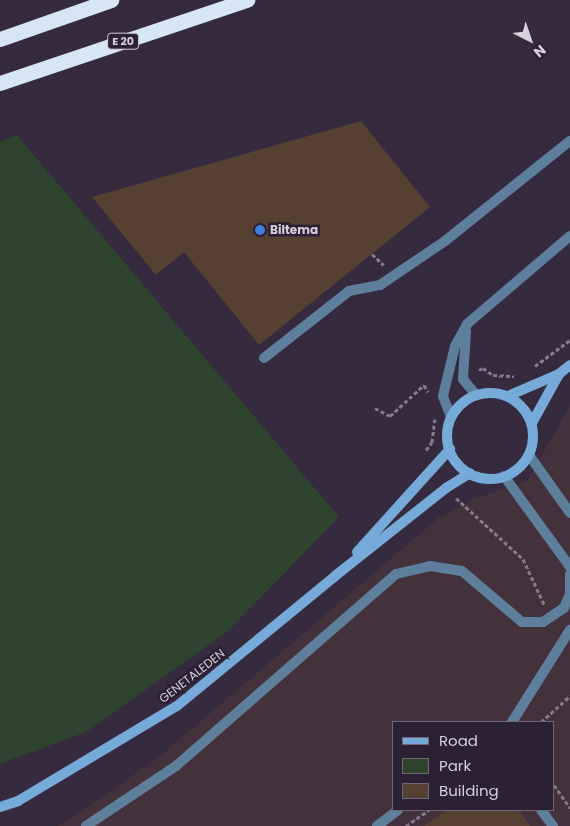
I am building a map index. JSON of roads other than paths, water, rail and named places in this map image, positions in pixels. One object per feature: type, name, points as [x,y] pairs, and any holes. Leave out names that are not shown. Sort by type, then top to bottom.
[{"type":"highway","points":[[0,39],[111,0]]},
{"type":"highway","name":"E 20","points":[[0,84],[248,0]]},
{"type":"main road","points":[[508,396],[559,374],[570,365]]},
{"type":"main road","points":[[532,423],[559,374]]},
{"type":"main road","points":[[493,393],[508,396],[523,407],[532,423],[533,438],[529,454],[519,468],[504,476],[488,478],[470,473],[458,464],[450,449],[448,433],[451,418],[462,403],[476,395],[493,393]]},
{"type":"main road","name":"GENETALEDEN","points":[[335,576],[450,449]]},
{"type":"main road","name":"GENETALEDEN","points":[[0,807],[18,801],[177,706],[335,576],[446,488],[470,473]]},
{"type":"lane","points":[[264,358],[349,291],[380,285],[440,244],[570,141]]},
{"type":"lane","points":[[451,418],[443,396],[455,346],[467,324],[570,236]]},
{"type":"lane","points":[[467,324],[463,379],[476,395]]},
{"type":"lane","points":[[529,454],[570,513]]},
{"type":"lane","points":[[504,476],[570,567]]},
{"type":"lane","points":[[86,826],[176,766],[396,574],[430,566],[462,571],[522,622],[543,622],[564,608],[570,594],[570,574]]},
{"type":"lane","points":[[513,721],[570,630]]},
{"type":"lane","points":[[377,826],[397,811]]},
{"type":"lane","points":[[542,811],[553,826]]},
{"type":"place","name":"Biltema","points":[[260,230]]}]
